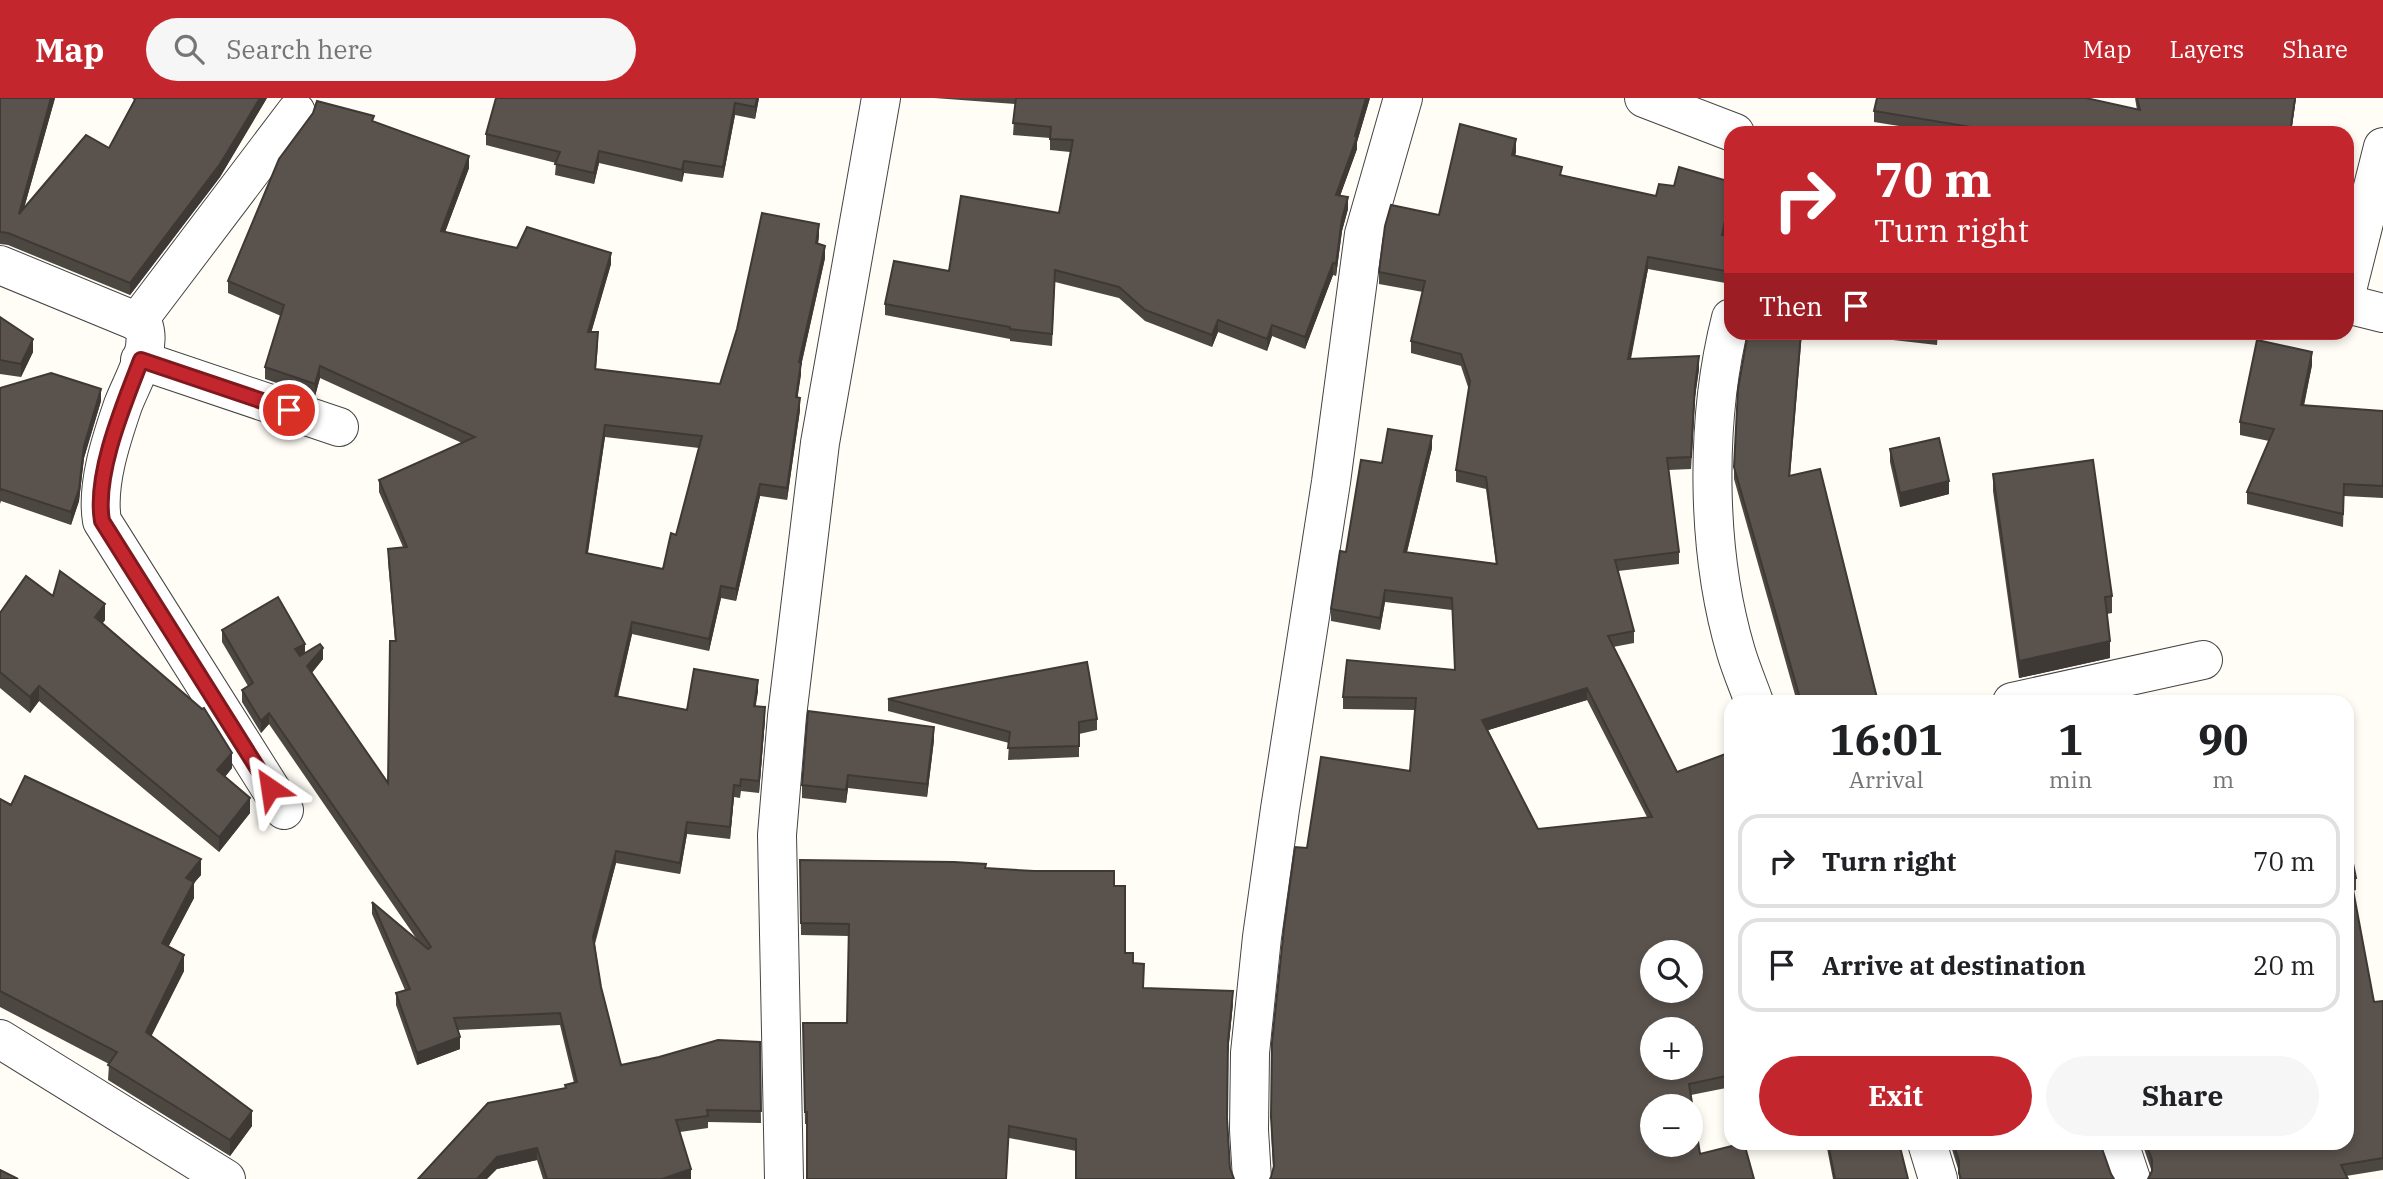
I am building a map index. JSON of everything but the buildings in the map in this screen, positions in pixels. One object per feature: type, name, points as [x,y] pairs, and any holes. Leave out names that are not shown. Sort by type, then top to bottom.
[{"type":"street","points":[[784,1179],[777,835],[787,716],[820,443],[881,98]]},
{"type":"street","points":[[1252,1179],[1249,1130],[1250,1053],[1262,937],[1305,638],[1331,482],[1364,234],[1403,98]]},
{"type":"street","points":[[1644,98],[1724,129]]},
{"type":"street","points":[[137,321],[296,113]]},
{"type":"street","points":[[2354,262],[2383,147]]},
{"type":"street","points":[[0,265],[143,324],[147,334],[141,360],[123,407],[100,489],[102,521],[284,810]]},
{"type":"street","points":[[2354,306],[2383,313]]},
{"type":"street","points":[[1725,340],[1721,357],[1714,442],[1713,505],[1720,580],[1736,651],[1752,695]]},
{"type":"street","points":[[141,360],[339,427]]},
{"type":"street","points":[[2044,695],[2203,660]]},
{"type":"street","points":[[0,1039],[226,1179]]},
{"type":"street","points":[[1929,1150],[1938,1179]]},
{"type":"street","points":[[2121,1150],[2131,1179]]},
{"type":"route","points":[[270,788],[102,521],[99,505],[100,489],[123,407],[141,360],[289,410]]}]
